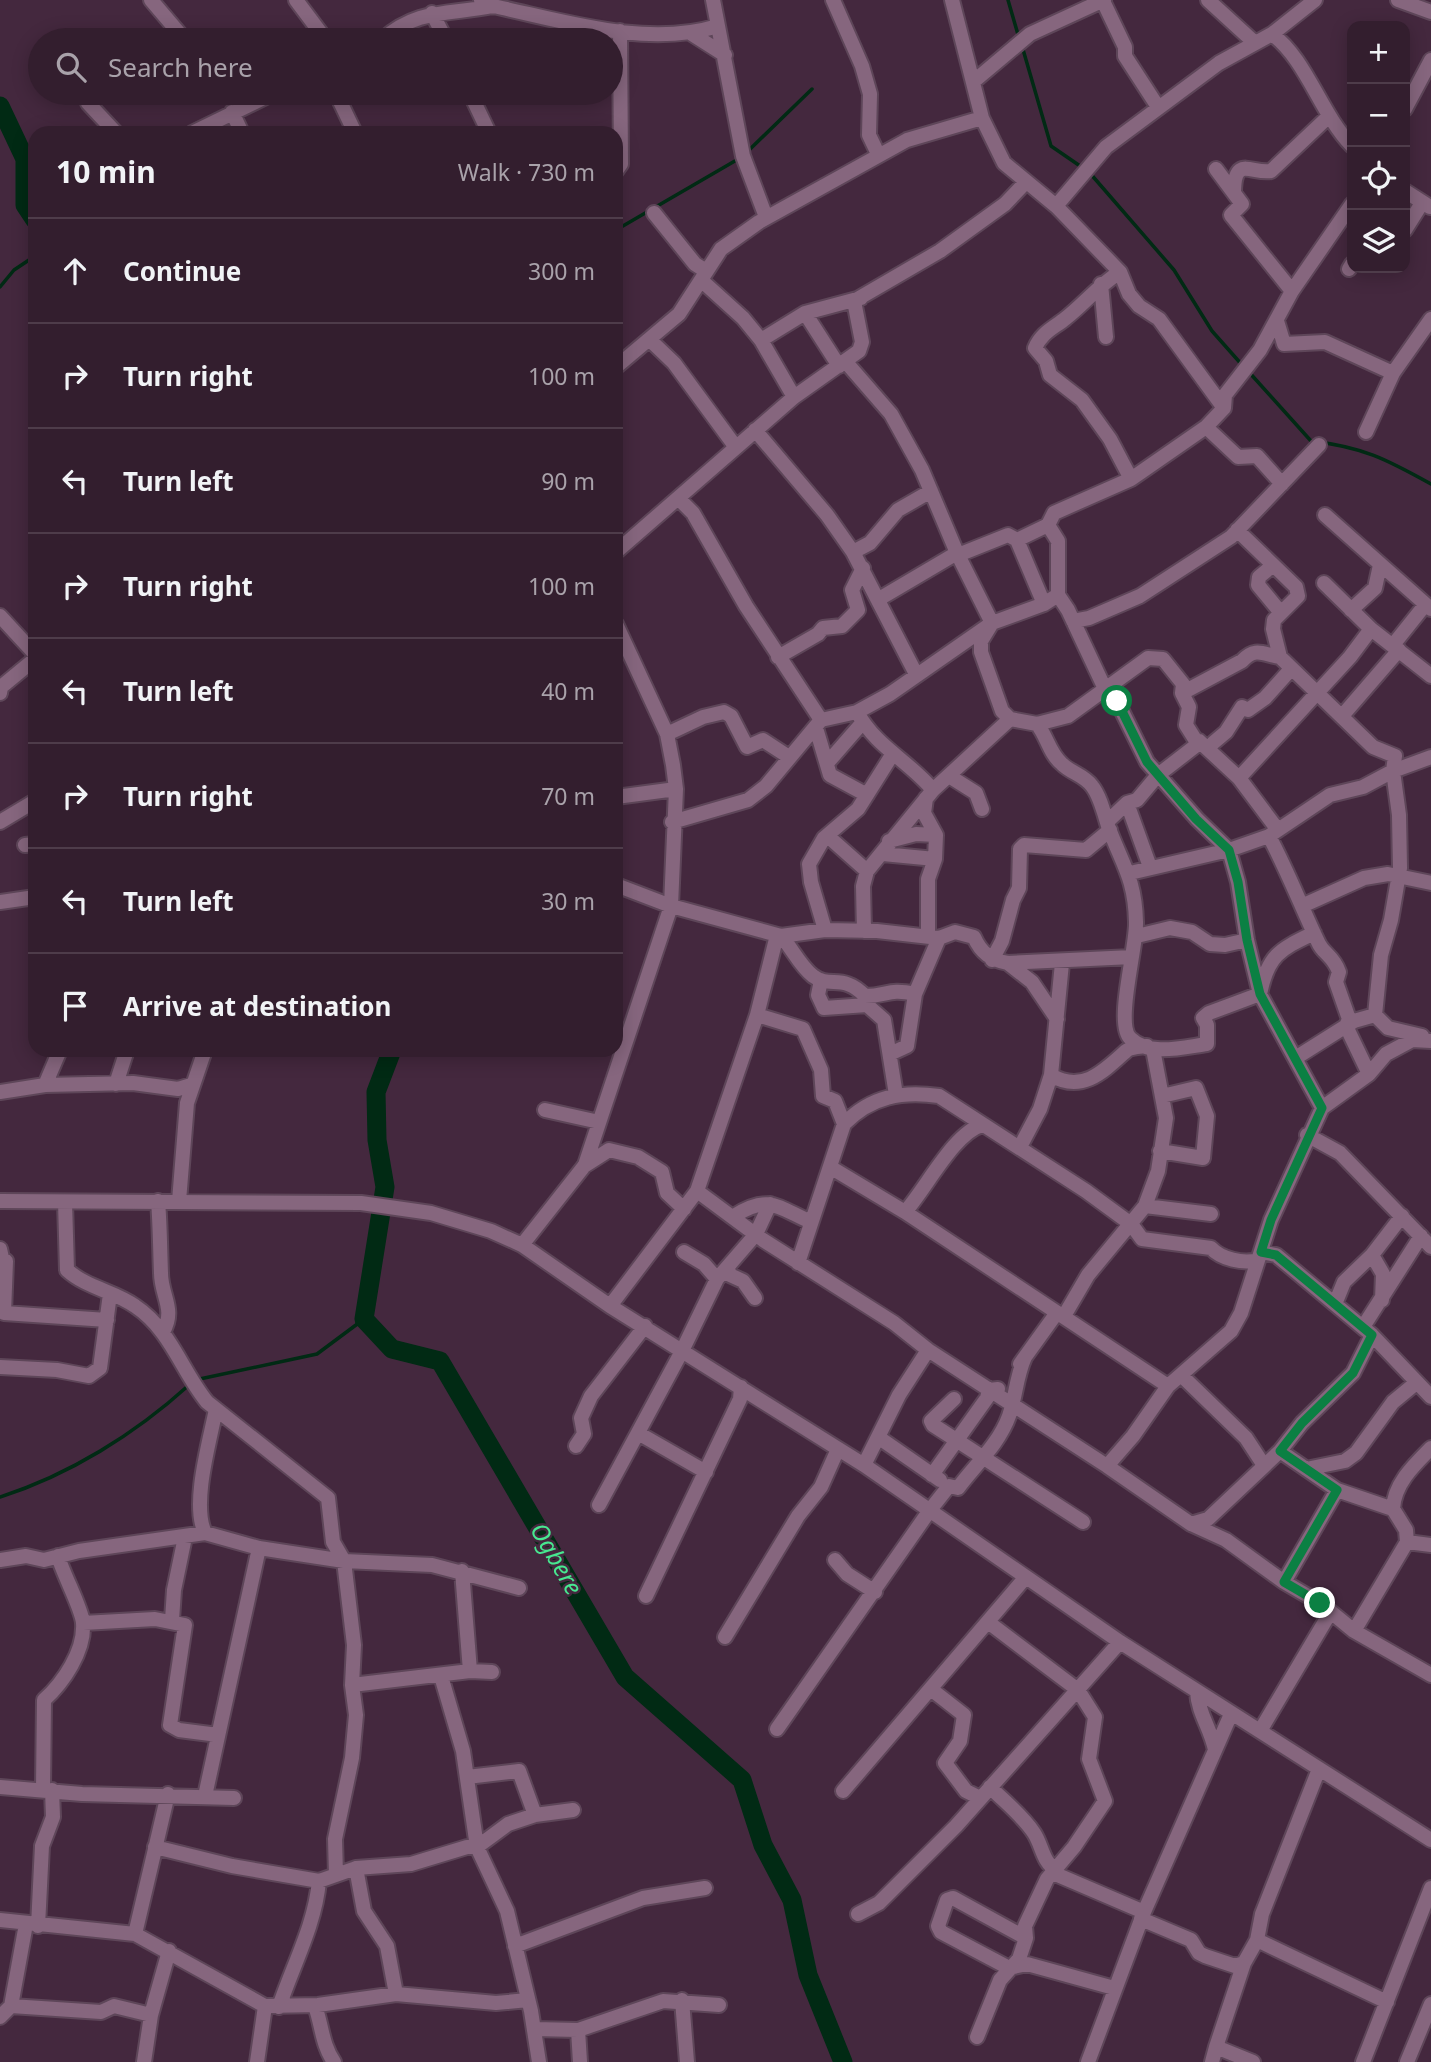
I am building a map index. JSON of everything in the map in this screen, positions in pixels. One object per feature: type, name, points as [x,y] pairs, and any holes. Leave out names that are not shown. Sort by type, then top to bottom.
[{"type":"street","points":[[151,0],[175,28]]},
{"type":"street","points":[[296,0],[317,28]]},
{"type":"street","points":[[713,0],[743,154],[766,218]]},
{"type":"street","points":[[833,0],[863,66],[870,94],[869,135],[878,154]]},
{"type":"street","points":[[952,0],[982,118],[1004,163],[1056,206],[1120,272],[1129,293],[1139,306],[1159,319],[1224,408]]},
{"type":"street","points":[[1208,0],[1255,43]]},
{"type":"street","points":[[1056,206],[1106,147],[1219,63],[1272,34],[1315,0]]},
{"type":"street","points":[[1398,0],[1431,12]]},
{"type":"street","points":[[973,82],[1035,32],[1098,1],[1125,47],[1125,55],[1158,107]]},
{"type":"street","points":[[396,28],[432,13],[487,3],[606,28]]},
{"type":"street","points":[[432,13],[440,28]]},
{"type":"street","points":[[623,31],[692,34],[718,26]]},
{"type":"street","points":[[692,34],[725,55]]},
{"type":"street","points":[[1272,34],[1283,42],[1310,80],[1328,117],[1347,140]]},
{"type":"street","points":[[1410,100],[1431,60]]},
{"type":"street","points":[[90,105],[109,126]]},
{"type":"street","points":[[236,105],[241,126]]},
{"type":"street","points":[[205,126],[247,105]]},
{"type":"street","points":[[342,105],[352,126]]},
{"type":"street","points":[[476,105],[486,126]]},
{"type":"street","points":[[621,105],[621,126]]},
{"type":"street","points":[[1234,191],[1234,178],[1241,170],[1248,166],[1264,172],[1271,171],[1328,117]]},
{"type":"street","points":[[623,361],[679,314],[721,249],[766,218],[907,139],[982,118]]},
{"type":"street","points":[[1216,169],[1242,204],[1231,215],[1292,292]]},
{"type":"street","points":[[623,546],[793,397],[859,351],[862,342],[854,301],[981,223],[1025,183]]},
{"type":"street","points":[[1410,194],[1427,205],[1410,224]]},
{"type":"street","points":[[1017,540],[1048,525],[1054,513],[1131,479],[1206,427],[1224,408],[1225,395],[1277,321],[1292,292],[1348,210]]},
{"type":"street","points":[[654,212],[761,340],[793,397]]},
{"type":"street","points":[[1120,272],[1101,284],[1065,320],[1051,326],[1035,348],[1046,361],[1050,375],[1082,400],[1110,439],[1131,479]]},
{"type":"street","points":[[1101,284],[1106,337]]},
{"type":"street","points":[[761,340],[805,313],[861,298]]},
{"type":"street","points":[[805,313],[842,363],[891,414],[931,491],[992,623]]},
{"type":"street","points":[[1366,432],[1393,373],[1431,319]]},
{"type":"street","points":[[1277,321],[1284,344],[1325,342],[1393,373]]},
{"type":"street","points":[[650,340],[674,363],[735,446]]},
{"type":"street","points":[[1206,427],[1238,457],[1257,456],[1282,484]]},
{"type":"street","points":[[755,430],[827,514],[853,552],[916,674]]},
{"type":"street","points":[[1073,621],[1089,618],[1140,596],[1237,530],[1319,445]]},
{"type":"street","points":[[853,552],[870,543],[898,510],[931,491]]},
{"type":"street","points":[[678,498],[692,513],[819,724],[830,775],[867,794]]},
{"type":"street","points":[[1325,515],[1428,607],[1342,716]]},
{"type":"street","points":[[1048,525],[1058,541],[1058,595],[1106,691],[1117,701],[1147,762],[1229,850],[1260,994],[1297,1057],[1322,1108]]},
{"type":"street","points":[[1237,530],[1296,587],[1298,596],[1274,620],[1273,629],[1280,657]]},
{"type":"street","points":[[879,599],[958,554],[1007,535],[1017,540],[1044,604]]},
{"type":"street","points":[[1351,610],[1375,588],[1380,565]]},
{"type":"street","points":[[1272,566],[1259,577],[1258,585],[1281,613]]},
{"type":"street","points":[[778,657],[818,634],[823,628],[842,626],[858,610],[852,590],[863,568]]},
{"type":"street","points":[[1324,583],[1371,629],[1431,676]]},
{"type":"street","points":[[829,761],[849,735],[916,674],[992,623],[1044,604],[1058,595]]},
{"type":"street","points":[[0,616],[28,648]]},
{"type":"street","points":[[992,623],[981,641],[981,652],[1002,710],[1010,719],[1037,724],[1068,716],[1148,658],[1155,656],[1163,659],[1183,684],[1182,693],[1189,707],[1186,725],[1216,759],[1239,778],[1274,833],[1319,946],[1334,957],[1339,972],[1336,982],[1349,1019],[1346,1026],[1369,1074]]},
{"type":"street","points":[[1239,778],[1307,705],[1371,629]]},
{"type":"street","points":[[623,639],[667,734],[676,789],[672,822],[671,906],[623,1050]]},
{"type":"street","points":[[1182,693],[1242,661],[1250,653],[1264,651],[1280,657],[1373,747],[1395,756],[1393,771],[1399,815],[1397,877],[1391,920],[1381,955],[1376,1015],[1388,1028],[1430,1041]]},
{"type":"street","points":[[0,693],[1,687],[28,662]]},
{"type":"street","points":[[1296,674],[1307,691],[1307,705]]},
{"type":"street","points":[[992,960],[1002,941],[1019,888],[1020,849],[1024,845],[1086,850],[1127,803],[1137,800],[1158,775],[1203,743],[1226,732],[1241,707],[1248,710],[1296,674]]},
{"type":"street","points":[[667,734],[703,717],[724,712],[731,716],[747,747],[763,740],[789,757]]},
{"type":"street","points":[[864,931],[863,886],[867,871],[930,794],[1010,719]]},
{"type":"street","points":[[672,822],[748,800],[766,786],[819,724],[863,722]]},
{"type":"street","points":[[863,722],[892,755],[919,774],[930,794],[924,813],[936,835],[935,859],[928,879],[934,937],[915,994],[907,1046],[892,1053]]},
{"type":"street","points":[[1037,724],[1062,765],[1082,775],[1094,788],[1130,873],[1136,902],[1136,936],[1125,1031],[1131,1040],[1150,1048]]},
{"type":"street","points":[[825,930],[811,882],[809,864],[824,838],[858,809],[892,755]]},
{"type":"street","points":[[1130,873],[1229,850],[1274,833],[1330,795],[1363,787],[1393,771],[1431,757]]},
{"type":"street","points":[[949,776],[976,793],[982,809]]},
{"type":"street","points":[[623,796],[676,789]]},
{"type":"street","points":[[1127,803],[1150,867]]},
{"type":"street","points":[[0,822],[28,805]]},
{"type":"street","points":[[886,848],[916,834],[936,835]]},
{"type":"street","points":[[824,838],[831,839],[867,871]]},
{"type":"street","points":[[886,848],[935,859]]},
{"type":"street","points":[[1304,905],[1364,878],[1388,874],[1431,883]]},
{"type":"street","points":[[623,888],[671,906],[779,935],[825,930],[934,937],[955,932],[974,937],[978,947],[992,960],[1008,963],[1062,963],[1132,957]]},
{"type":"street","points":[[0,902],[28,898]]},
{"type":"street","points":[[1136,936],[1170,928],[1192,932],[1210,944],[1225,945],[1247,940]]},
{"type":"street","points":[[1260,994],[1263,979],[1279,950],[1314,933]]},
{"type":"street","points":[[779,935],[805,967],[821,981],[842,981],[854,985],[865,996],[877,996],[892,989],[915,994]]},
{"type":"street","points":[[610,1307],[697,1191],[757,1015],[779,935]]},
{"type":"street","points":[[1008,963],[1032,982],[1057,1019]]},
{"type":"street","points":[[1020,1147],[1040,1109],[1051,1075],[1062,963]]},
{"type":"street","points":[[821,981],[818,995],[824,1008],[867,1005],[884,1020],[892,1053],[896,1095]]},
{"type":"street","points":[[1051,1075],[1062,1082],[1073,1083],[1095,1079],[1111,1068],[1127,1049],[1207,1044],[1207,1025],[1203,1018],[1209,1013],[1260,994]]},
{"type":"street","points":[[757,1015],[803,1029],[821,1070],[823,1096],[835,1101],[844,1124]]},
{"type":"street","points":[[1297,1057],[1346,1026],[1376,1015]]},
{"type":"street","points":[[1107,1466],[1133,1436],[1168,1386],[1231,1331],[1241,1313],[1271,1220],[1322,1108],[1369,1074],[1386,1054],[1412,1040],[1430,1041]]},
{"type":"street","points":[[989,1390],[1005,1388],[1025,1357],[1060,1315],[1088,1275],[1145,1206],[1158,1171],[1166,1118],[1150,1048]]},
{"type":"street","points":[[45,1085],[57,1057]]},
{"type":"street","points":[[116,1084],[125,1057]]},
{"type":"street","points":[[179,1200],[186,1090],[202,1057]]},
{"type":"street","points":[[522,1245],[583,1167],[621,1057]]},
{"type":"street","points":[[0,1092],[45,1085],[116,1084],[186,1090]]},
{"type":"street","points":[[1160,1151],[1203,1158],[1207,1116],[1196,1088],[1162,1096]]},
{"type":"street","points":[[798,1263],[844,1124],[860,1108],[896,1095],[914,1092],[939,1096],[1020,1147],[1131,1224],[1142,1239],[1154,1243],[1211,1248],[1216,1255],[1248,1263],[1258,1260],[1261,1252]]},
{"type":"street","points":[[545,1110],[599,1122]]},
{"type":"street","points":[[905,1212],[923,1192],[952,1146],[969,1128],[982,1125]]},
{"type":"street","points":[[1307,1136],[1340,1153],[1431,1247]]},
{"type":"street","points":[[583,1167],[609,1150],[638,1157],[662,1172],[667,1193],[684,1209]]},
{"type":"street","points":[[830,1167],[905,1212],[1168,1386]]},
{"type":"street","points":[[697,1191],[798,1263],[894,1323],[928,1350],[1191,1524],[1226,1540],[1284,1582],[1320,1603],[1354,1631],[1429,1669]]},
{"type":"street","points":[[0,1201],[361,1203],[410,1209],[491,1231],[522,1245],[610,1307],[645,1326],[864,1465],[1120,1643],[1431,1840]]},
{"type":"street","points":[[158,1201],[160,1276],[170,1309],[170,1320],[163,1332]]},
{"type":"street","points":[[65,1202],[67,1270],[77,1279],[135,1306],[163,1332],[192,1382],[216,1409],[328,1499],[333,1542],[344,1561],[354,1645],[352,1685],[356,1716],[352,1758],[335,1839],[336,1875]]},
{"type":"street","points":[[734,1216],[753,1204],[770,1204],[811,1222]]},
{"type":"street","points":[[599,1505],[608,1482],[638,1433],[717,1279],[756,1234],[770,1204]]},
{"type":"street","points":[[1145,1206],[1212,1214]]},
{"type":"street","points":[[1335,1304],[1344,1282],[1372,1255],[1402,1216]]},
{"type":"street","points":[[1191,1524],[1208,1519],[1280,1451],[1302,1423],[1353,1373],[1382,1300],[1396,1272],[1421,1236]]},
{"type":"street","points":[[684,1252],[704,1264],[717,1279]]},
{"type":"street","points":[[1261,1252],[1276,1255],[1368,1331],[1408,1370],[1431,1398]]},
{"type":"street","points":[[1,1255],[6,1261],[1,1312],[11,1315],[107,1320]]},
{"type":"street","points":[[1372,1255],[1382,1274],[1382,1300]]},
{"type":"street","points":[[728,1269],[730,1275],[743,1281],[755,1298]]},
{"type":"street","points":[[0,1367],[94,1374],[100,1368],[110,1294]]},
{"type":"street","points":[[576,1446],[584,1434],[581,1418],[591,1396],[645,1326]]},
{"type":"street","points":[[864,1465],[899,1395],[928,1350]]},
{"type":"street","points":[[878,1437],[949,1486],[958,1488],[985,1457],[1009,1418],[1016,1377],[1025,1357]]},
{"type":"street","points":[[1181,1375],[1246,1438],[1264,1464]]},
{"type":"street","points":[[1306,1469],[1345,1461],[1356,1453],[1393,1402],[1416,1383]]},
{"type":"street","points":[[646,1596],[740,1399],[741,1387]]},
{"type":"street","points":[[932,1475],[987,1398],[989,1390]]},
{"type":"street","points":[[954,1399],[931,1421],[956,1440],[1083,1521]]},
{"type":"street","points":[[205,1533],[201,1525],[203,1477],[216,1409]]},
{"type":"street","points":[[638,1433],[706,1472]]},
{"type":"street","points":[[1354,1631],[1407,1542],[1406,1530],[1393,1509],[1393,1500],[1409,1470],[1431,1448]]},
{"type":"street","points":[[725,1637],[798,1517],[821,1487],[838,1449]]},
{"type":"street","points":[[1280,1451],[1337,1490],[1393,1509]]},
{"type":"street","points":[[777,1729],[949,1486]]},
{"type":"street","points":[[1284,1582],[1337,1490]]},
{"type":"street","points":[[0,1560],[26,1556],[44,1560],[205,1533],[259,1548],[344,1561],[432,1565],[519,1588]]},
{"type":"street","points":[[172,1620],[174,1590],[185,1537]]},
{"type":"street","points":[[1407,1542],[1431,1545]]},
{"type":"street","points":[[205,1796],[259,1548]]},
{"type":"street","points":[[0,2017],[11,2006],[32,1925],[42,1846],[50,1832],[53,1817],[47,1790],[44,1700],[58,1687],[75,1660],[83,1623],[58,1556]]},
{"type":"street","points":[[835,1560],[847,1574],[875,1592]]},
{"type":"street","points":[[462,1571],[470,1671]]},
{"type":"street","points":[[843,1791],[1025,1578]]},
{"type":"street","points":[[1261,1731],[1330,1613]]},
{"type":"street","points":[[83,1623],[172,1620],[185,1625],[170,1725],[178,1730],[218,1735]]},
{"type":"street","points":[[977,2037],[1000,1980],[1019,1959],[1026,1938],[1025,1926],[1055,1871],[1105,1801],[1089,1759],[1095,1717],[1078,1690],[988,1622]]},
{"type":"street","points":[[858,1914],[879,1903],[985,1792],[1120,1643]]},
{"type":"street","points":[[352,1685],[470,1671],[492,1672]]},
{"type":"street","points":[[441,1676],[458,1729],[477,1847],[507,1912],[528,2000],[539,2062]]},
{"type":"street","points":[[932,1690],[964,1715],[960,1741],[945,1763],[966,1791],[985,1792],[1028,1825],[1037,1837],[1041,1853],[1055,1871],[1191,1940],[1199,1953],[1236,1966],[1244,1963]]},
{"type":"street","points":[[1197,1692],[1198,1705],[1212,1733],[1215,1752]]},
{"type":"street","points":[[1088,2062],[1143,1915],[1231,1714]]},
{"type":"street","points":[[1212,2062],[1244,1963],[1257,1940],[1262,1914],[1319,1769]]},
{"type":"street","points":[[467,1777],[519,1771],[535,1815]]},
{"type":"street","points":[[0,1787],[82,1794],[168,1794],[234,1798]]},
{"type":"street","points":[[135,1934],[168,1794]]},
{"type":"street","points":[[155,1847],[232,1866],[318,1881],[356,1868],[411,1864],[467,1847],[477,1847],[508,1824],[535,1815],[573,1810]]},
{"type":"street","points":[[356,1868],[364,1911],[387,1946],[396,1994]]},
{"type":"street","points":[[257,2062],[272,2006],[307,1935],[318,1881]]},
{"type":"street","points":[[515,1946],[643,1898],[705,1888]]},
{"type":"street","points":[[1363,2062],[1431,1888]]},
{"type":"street","points":[[1026,1938],[953,1898],[947,1900],[938,1926],[940,1932],[1009,1968],[1027,1964],[1114,1988]]},
{"type":"street","points":[[0,1920],[135,1934],[272,2006],[315,2006],[396,1994],[496,2003],[528,2000]]},
{"type":"street","points":[[1257,1940],[1387,2002]]},
{"type":"street","points":[[144,2062],[151,2015],[169,1951]]},
{"type":"street","points":[[534,2029],[578,2029],[663,2001],[682,2000],[719,2005]]},
{"type":"street","points":[[682,2000],[687,2062]]},
{"type":"street","points":[[1408,2062],[1431,2004]]},
{"type":"street","points":[[11,2006],[101,2011],[114,2006],[151,2015]]},
{"type":"street","points":[[315,2006],[322,2024],[324,2045],[334,2062]]},
{"type":"street","points":[[578,2029],[580,2062]]},
{"type":"street","points":[[1216,2047],[1252,2062]]},
{"type":"waterway","points":[[1008,0],[1019,38]]},
{"type":"waterway","points":[[1022,46],[1051,146],[1083,168]]},
{"type":"waterway","points":[[746,153],[812,89]]},
{"type":"waterway","name":"Ogbere","points":[[0,106],[25,159],[25,205],[28,210]]},
{"type":"waterway","points":[[623,226],[740,158]]},
{"type":"waterway","points":[[1089,172],[1174,270],[1212,331],[1243,366]]},
{"type":"waterway","points":[[0,287],[14,270],[28,261]]},
{"type":"waterway","points":[[1248,371],[1311,441],[1374,455],[1431,484]]},
{"type":"waterway","name":"Ogbere","points":[[389,1057],[376,1092],[377,1140],[385,1187],[364,1319],[392,1349],[440,1361],[625,1677],[742,1780],[763,1845],[792,1900],[808,1975],[843,2062]]},
{"type":"waterway","points":[[195,1380],[317,1354],[364,1319]]},
{"type":"waterway","points":[[0,1497],[51,1477],[100,1451],[146,1420],[189,1385]]},
{"type":"route","points":[[1117,701],[1147,762],[1196,819],[1229,850],[1244,908],[1247,940],[1260,994],[1297,1057],[1322,1108],[1271,1220],[1261,1252],[1276,1255],[1372,1335],[1353,1373],[1302,1423],[1280,1451],[1337,1490],[1284,1582],[1320,1603]]}]
